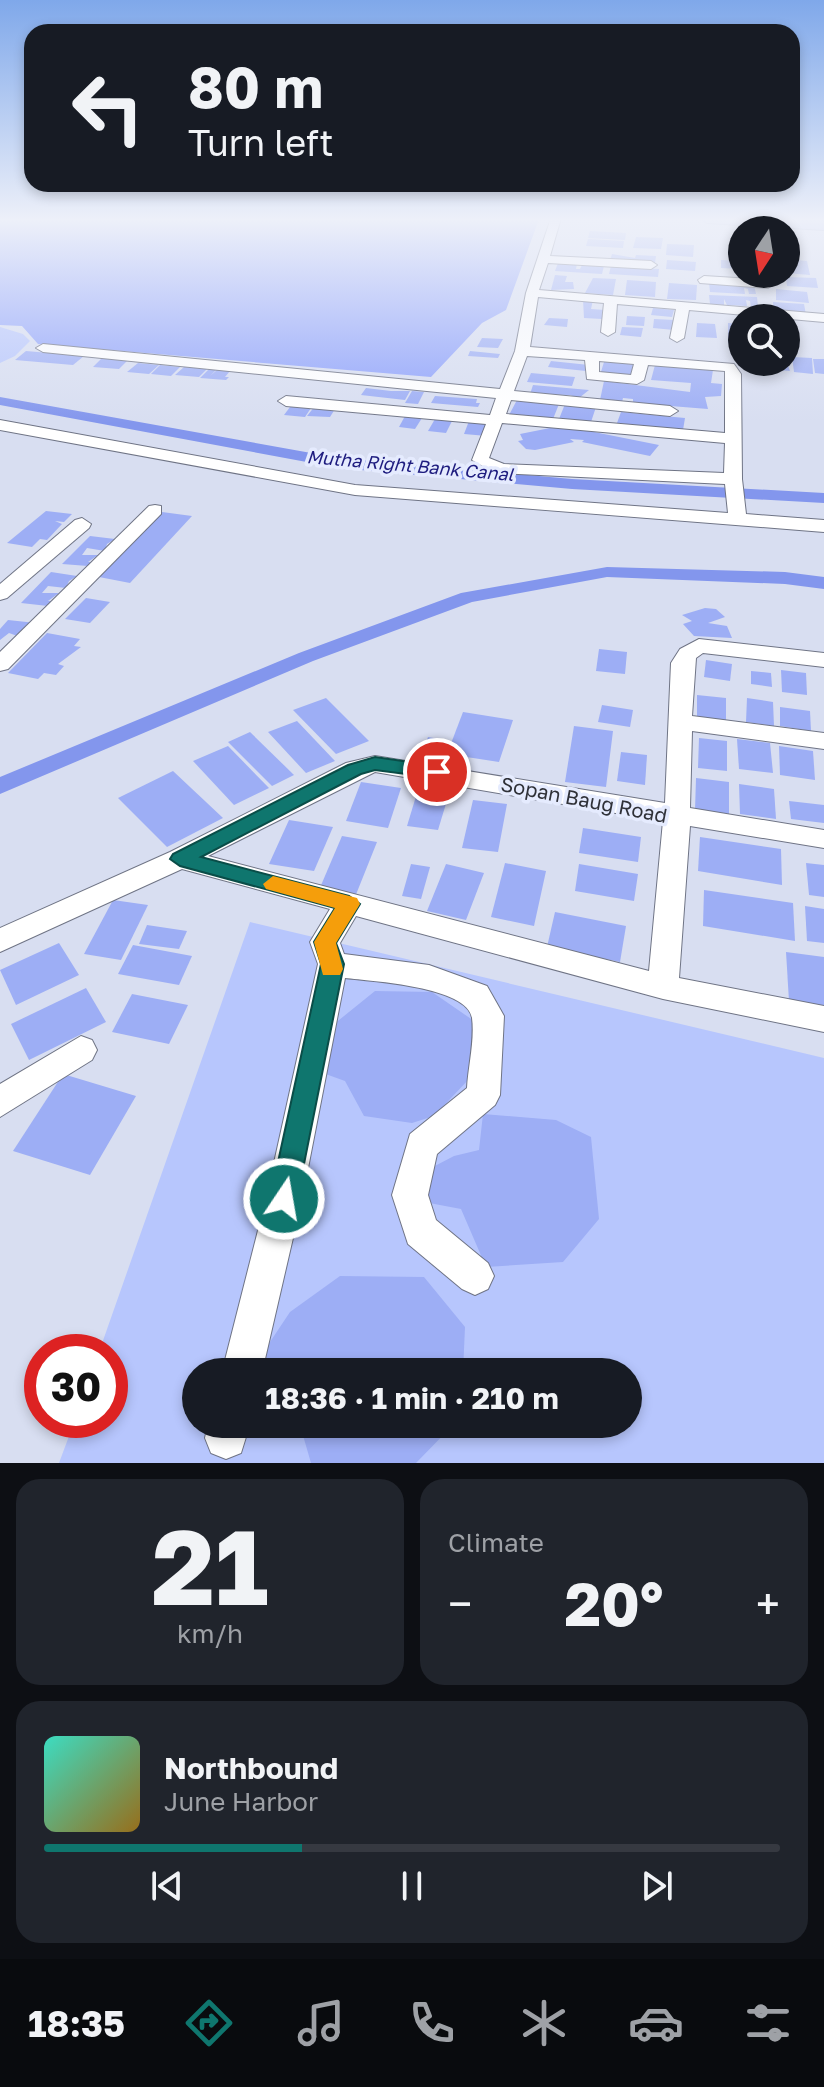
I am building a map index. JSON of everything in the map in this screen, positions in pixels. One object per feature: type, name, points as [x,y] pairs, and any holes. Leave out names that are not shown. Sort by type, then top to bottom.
[{"type":"street","points":[[534,286],[522,351],[480,460],[501,469],[734,482]]},
{"type":"street","points":[[532,293],[611,298],[660,297],[683,306],[728,311]]},
{"type":"street","points":[[608,332],[611,298]]},
{"type":"street","points":[[677,338],[683,306]]},
{"type":"street","points":[[800,317],[824,318]]},
{"type":"street","points":[[43,348],[670,411]]},
{"type":"street","points":[[522,351],[718,365],[733,370],[734,482],[738,517]]},
{"type":"street","points":[[286,401],[733,439]]},
{"type":"street","points":[[0,425],[355,490],[824,526]]},
{"type":"street","points":[[0,664],[155,510]]},
{"type":"street","points":[[0,594],[82,524]]},
{"type":"street","points":[[663,987],[677,817],[682,663],[699,646],[824,660]]},
{"type":"street","points":[[680,722],[824,741]]},
{"type":"street","name":"Sopan Baug Road","points":[[0,941],[180,859],[355,769],[375,764],[407,766],[677,817],[824,839]]},
{"type":"street","points":[[180,859],[663,987],[824,1019]]},
{"type":"street","points":[[245,1358],[284,1199],[333,964],[325,942],[349,904]]},
{"type":"street","points":[[333,964],[429,977],[476,995],[488,1016],[483,1095],[422,1145],[410,1195],[421,1231],[475,1276]]},
{"type":"street","points":[[0,1102],[81,1050]]},
{"type":"shaded area","points":[[0,286],[515,286],[506,310],[482,323],[431,377],[38,344],[22,326],[0,325]]},
{"type":"shaded area","points":[[0,327],[23,334],[30,341],[15,356],[0,363]]},
{"type":"shaded area","points":[[250,922],[824,1058],[824,1463],[59,1463],[68,1438],[128,1438],[128,1334],[105,1334]]},
{"type":"building","points":[[552,286],[574,286],[574,289],[551,290]]},
{"type":"building","points":[[589,286],[615,286],[613,295],[585,293]]},
{"type":"building","points":[[626,286],[656,286],[655,297],[625,295]]},
{"type":"building","points":[[669,286],[697,286],[696,300],[667,299]]},
{"type":"building","points":[[709,286],[744,288],[745,294],[710,292]]},
{"type":"building","points":[[744,288],[755,288],[756,294],[749,294],[748,289]]},
{"type":"building","points":[[776,289],[807,292],[809,303],[776,300]]},
{"type":"building","points":[[709,295],[757,297],[758,304],[746,300],[747,304],[727,305],[724,299],[724,305],[710,304]]},
{"type":"building","points":[[583,300],[593,300],[591,309],[605,310],[602,319],[584,318]]},
{"type":"building","points":[[773,302],[804,304],[806,315],[800,315],[800,304]]},
{"type":"building","points":[[653,308],[674,310],[672,317],[651,315]]},
{"type":"building","points":[[627,316],[645,317],[644,326],[626,325]]},
{"type":"building","points":[[549,318],[568,319],[567,327],[544,325]]},
{"type":"building","points":[[654,319],[675,320],[674,330],[653,328]]},
{"type":"building","points":[[697,323],[715,324],[717,338],[696,337]]},
{"type":"building","points":[[622,327],[643,328],[641,337],[620,335]]},
{"type":"building","points":[[482,338],[503,339],[498,348],[477,347]]},
{"type":"building","points":[[26,351],[84,356],[73,365],[15,360]]},
{"type":"building","points":[[470,351],[500,354],[498,358],[468,356]]},
{"type":"building","points":[[800,357],[812,358],[813,374],[800,373]]},
{"type":"building","points":[[102,358],[128,360],[119,369],[93,367]]},
{"type":"building","points":[[813,359],[824,359],[824,374],[815,373]]},
{"type":"building","points":[[551,361],[589,365],[586,371],[548,367]]},
{"type":"building","points":[[604,362],[639,365],[636,378],[600,375]]},
{"type":"building","points":[[138,363],[159,365],[149,374],[127,372]]},
{"type":"building","points":[[160,365],[180,367],[171,376],[151,374]]},
{"type":"building","points":[[655,365],[713,370],[711,383],[722,384],[721,396],[705,397],[708,409],[633,403],[633,399],[623,398],[622,402],[600,400],[604,381],[690,392],[691,383],[651,380]]},
{"type":"building","points":[[184,367],[207,369],[199,377],[175,375]]},
{"type":"building","points":[[209,369],[216,370],[210,376],[217,370],[230,371],[225,377],[229,377],[226,380],[200,378]]},
{"type":"building","points":[[531,373],[575,377],[572,386],[527,382]]},
{"type":"building","points":[[533,385],[589,390],[579,398],[530,394]]},
{"type":"building","points":[[366,388],[410,391],[405,400],[361,395]]},
{"type":"building","points":[[412,391],[424,392],[418,404],[405,403]]},
{"type":"building","points":[[435,396],[477,399],[476,403],[480,403],[478,407],[431,403]]},
{"type":"building","points":[[517,400],[559,404],[553,419],[509,415]]},
{"type":"building","points":[[293,403],[313,405],[305,417],[284,415]]},
{"type":"building","points":[[565,404],[596,407],[591,422],[559,419]]},
{"type":"building","points":[[315,406],[335,409],[330,417],[307,416]]},
{"type":"building","points":[[621,412],[685,418],[683,430],[617,423]]},
{"type":"building","points":[[405,416],[422,418],[415,429],[399,427]]},
{"type":"building","points":[[435,419],[452,421],[446,433],[428,431]]},
{"type":"building","points":[[469,421],[491,423],[487,436],[464,434]]},
{"type":"building","points":[[550,428],[579,429],[659,445],[650,456],[582,442],[584,440],[570,439],[574,442],[535,450],[526,449],[518,441],[523,440],[520,434]]},
{"type":"building","points":[[46,511],[72,514],[64,522],[55,521],[62,524],[47,540],[40,539],[32,547],[7,543]]},
{"type":"building","points":[[162,512],[192,516],[130,583],[99,577]]},
{"type":"building","points":[[90,536],[115,539],[107,544],[105,551],[87,548],[82,555],[98,555],[88,562],[92,562],[88,566],[62,564]]},
{"type":"building","points":[[51,572],[77,576],[69,581],[66,588],[48,586],[42,593],[59,593],[48,601],[52,601],[48,606],[21,603]]},
{"type":"building","points":[[86,598],[110,602],[90,623],[65,619]]},
{"type":"building","points":[[705,608],[716,609],[725,617],[708,623],[727,626],[732,638],[694,636],[683,624],[692,621],[682,615]]},
{"type":"building","points":[[8,620],[36,623],[23,638],[9,633],[0,640],[0,629]]},
{"type":"building","points":[[47,633],[80,639],[74,646],[81,647],[58,664],[64,666],[56,675],[44,673],[38,679],[8,673]]},
{"type":"building","points":[[599,649],[627,652],[625,674],[596,671]]},
{"type":"building","points":[[706,660],[732,664],[730,681],[704,677]]},
{"type":"building","points":[[781,670],[806,673],[807,695],[782,692]]},
{"type":"building","points":[[751,671],[771,673],[772,687],[751,684]]},
{"type":"building","points":[[697,695],[726,698],[726,720],[697,717]]},
{"type":"building","points":[[326,698],[369,741],[336,754],[293,710]]},
{"type":"building","points":[[747,698],[773,702],[774,726],[746,722]]},
{"type":"building","points":[[602,705],[633,710],[630,727],[598,722]]},
{"type":"building","points":[[780,707],[810,711],[811,731],[780,726]]},
{"type":"building","points":[[463,712],[513,720],[499,762],[447,754]]},
{"type":"building","points":[[297,721],[335,761],[306,773],[268,732]]},
{"type":"building","points":[[574,726],[613,731],[606,787],[565,782]]},
{"type":"building","points":[[250,732],[294,775],[272,786],[228,742]]},
{"type":"building","points":[[428,737],[445,740],[440,751],[424,748]]},
{"type":"building","points":[[699,738],[727,741],[727,771],[698,768]]},
{"type":"building","points":[[737,739],[770,743],[773,773],[739,769]]},
{"type":"building","points":[[228,746],[269,788],[234,805],[193,761]]},
{"type":"building","points":[[779,746],[813,751],[815,780],[780,775]]},
{"type":"building","points":[[621,752],[647,755],[645,785],[617,781]]},
{"type":"building","points":[[173,771],[223,818],[167,847],[118,798]]},
{"type":"building","points":[[696,778],[729,782],[729,814],[695,810]]},
{"type":"building","points":[[361,782],[401,788],[388,828],[346,821]]},
{"type":"building","points":[[739,784],[774,789],[776,819],[740,814]]},
{"type":"building","points":[[417,793],[448,797],[438,830],[407,826]]},
{"type":"building","points":[[473,800],[507,804],[498,852],[462,848]]},
{"type":"building","points":[[789,801],[824,805],[824,823],[791,819]]},
{"type":"building","points":[[289,820],[333,827],[314,871],[269,864]]},
{"type":"building","points":[[583,828],[641,837],[638,862],[579,853]]},
{"type":"building","points":[[342,836],[377,842],[355,897],[319,890]]},
{"type":"building","points":[[700,837],[781,849],[782,885],[698,871]]},
{"type":"building","points":[[505,863],[546,871],[534,926],[491,917]]},
{"type":"building","points":[[806,863],[824,865],[824,897],[809,895]]},
{"type":"building","points":[[411,864],[430,867],[421,899],[402,896]]},
{"type":"building","points":[[446,864],[484,873],[466,920],[427,911]]},
{"type":"building","points":[[579,864],[638,874],[634,901],[575,891]]},
{"type":"building","points":[[704,890],[793,903],[795,941],[703,926]]},
{"type":"building","points":[[113,900],[148,905],[121,960],[84,954]]},
{"type":"building","points":[[805,906],[824,909],[824,943],[807,941]]},
{"type":"building","points":[[555,912],[626,926],[620,962],[547,947]]},
{"type":"building","points":[[147,925],[187,931],[179,949],[139,944]]},
{"type":"building","points":[[59,943],[79,975],[16,1005],[0,970]]},
{"type":"building","points":[[133,945],[192,956],[179,985],[118,974]]},
{"type":"building","points":[[786,952],[824,957],[824,1007],[789,1001]]},
{"type":"building","points":[[86,988],[106,1022],[29,1060],[11,1024]]},
{"type":"building","points":[[375,991],[432,992],[477,1023],[469,1079],[434,1116],[412,1123],[364,1116],[345,1081],[320,1072],[323,1033]]},
{"type":"building","points":[[132,994],[188,1005],[169,1044],[112,1032]]},
{"type":"building","points":[[63,1074],[136,1096],[90,1175],[13,1151]]},
{"type":"building","points":[[483,1114],[556,1120],[591,1137],[599,1219],[563,1262],[486,1267],[461,1209],[424,1202],[429,1169],[454,1156],[479,1150]]},
{"type":"building","points":[[340,1276],[424,1277],[465,1327],[464,1358],[262,1358],[290,1312]]},
{"type":"building","points":[[304,1438],[440,1438],[416,1463],[311,1463]]},
{"type":"waterway","name":"Mutha Right Bank Canal","points":[[0,401],[339,463],[572,484],[824,498]]},
{"type":"waterway","points":[[0,786],[306,657],[468,597],[607,572],[785,578],[824,583]]},
{"type":"slow traffic","points":[[273,884],[349,904],[325,942],[332,969]]},
{"type":"route","points":[[284,1199],[333,964],[325,942],[349,904],[180,859],[355,769],[375,764],[437,772]]}]
